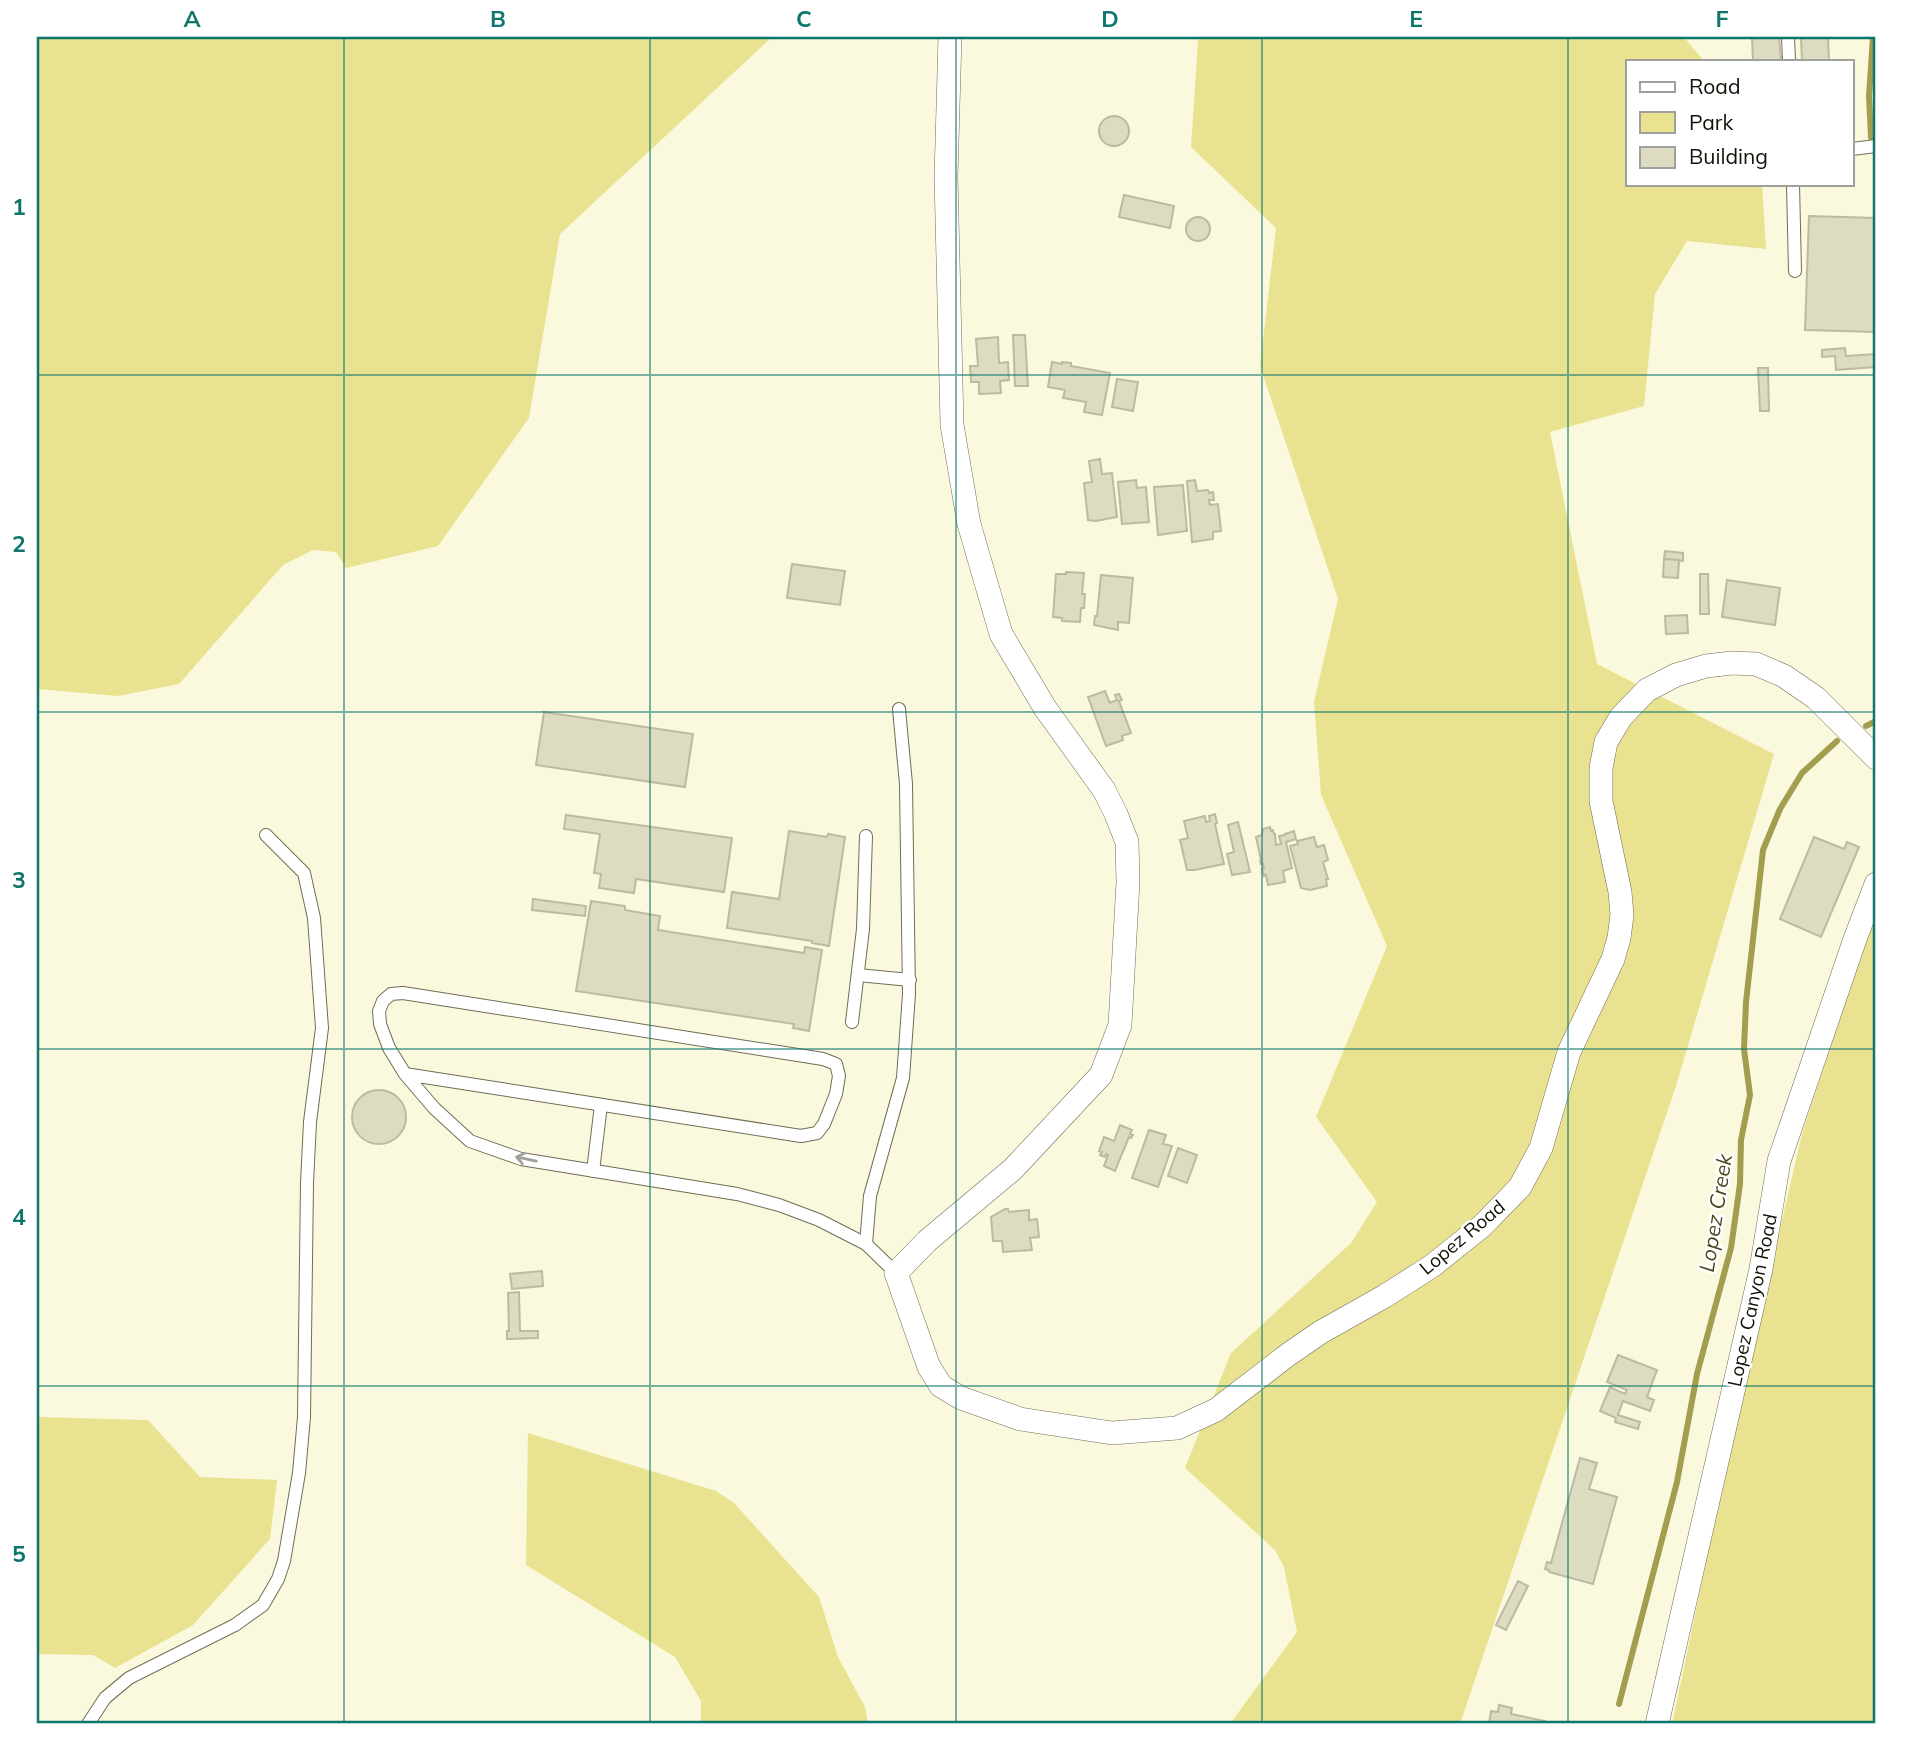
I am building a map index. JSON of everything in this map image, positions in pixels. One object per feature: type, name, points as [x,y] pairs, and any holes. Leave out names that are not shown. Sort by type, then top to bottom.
[{"type":"street","points":[[896,1273],[927,1241],[1013,1169],[1101,1075],[1120,1026],[1128,882],[1127,842],[1116,814],[1104,790],[1045,708],[1001,634],[969,524],[952,425],[946,177],[950,37]]},
{"type":"street","name":"Lopez Road","points":[[896,1273],[929,1367],[941,1386],[961,1398],[1020,1419],[1112,1433],[1177,1428],[1216,1410],[1321,1332],[1432,1266],[1482,1226],[1520,1187],[1541,1148],[1569,1052],[1613,959],[1619,938],[1622,915],[1601,801],[1601,768],[1606,742],[1616,725],[1647,690],[1676,675],[1706,666],[1755,664],[1784,676],[1816,698],[1876,758]]},
{"type":"street","name":"Lopez Canyon Road","points":[[1657,1724],[1761,1269],[1779,1161],[1876,884]]},
{"type":"lane","points":[[1788,37],[1788,60]]},
{"type":"lane","points":[[1854,149],[1876,146]]},
{"type":"lane","points":[[1793,186],[1795,271]]},
{"type":"lane","points":[[866,1244],[870,1196],[903,1078],[910,980],[906,785],[899,709]]},
{"type":"lane","points":[[88,1724],[105,1698],[129,1678],[235,1625],[263,1605],[278,1579],[284,1561],[299,1473],[304,1417],[307,1171],[310,1122],[322,1028],[314,918],[304,873],[266,835]]},
{"type":"lane","points":[[852,1022],[863,929],[866,836]]},
{"type":"lane","points":[[858,975],[910,980]]},
{"type":"lane","points":[[405,1074],[801,1136],[817,1133],[824,1124],[836,1094],[839,1076],[836,1063],[403,993],[391,994],[383,1001],[379,1011],[380,1024],[389,1048],[405,1074],[434,1108],[470,1141],[521,1159],[737,1194],[779,1205],[819,1220],[866,1244],[896,1273]]},
{"type":"lane","points":[[593,1171],[601,1105]]},
{"type":"green space","points":[[37,37],[772,37],[560,234],[529,418],[438,546],[346,568],[336,552],[313,550],[283,565],[179,684],[118,696],[37,689]]},
{"type":"green space","points":[[1200,37],[1684,37],[1703,60],[1626,60],[1626,186],[1762,186],[1766,249],[1687,241],[1655,294],[1644,406],[1550,432],[1597,664],[1774,754],[1676,1086],[1460,1724],[1230,1724],[1297,1632],[1284,1567],[1275,1550],[1185,1468],[1231,1353],[1351,1243],[1377,1202],[1316,1117],[1387,946],[1321,795],[1314,702],[1338,599],[1260,366],[1276,228],[1191,147]]},
{"type":"green space","points":[[1876,916],[1876,1724],[1672,1724],[1742,1393],[1802,1134]]},
{"type":"green space","points":[[37,1417],[148,1420],[200,1477],[277,1480],[270,1539],[193,1625],[115,1668],[93,1655],[37,1654]]},
{"type":"green space","points":[[528,1433],[716,1491],[734,1503],[819,1597],[838,1657],[865,1707],[868,1724],[701,1724],[701,1701],[675,1657],[526,1565]]},
{"type":"building","points":[[1752,37],[1779,37],[1781,60],[1753,60]]},
{"type":"building","points":[[1801,37],[1828,37],[1829,60],[1802,60]]},
{"type":"building","points":[[1114,116],[1125,120],[1129,131],[1125,142],[1114,146],[1103,142],[1099,131],[1103,120]]},
{"type":"building","points":[[1124,195],[1174,206],[1170,228],[1119,217]]},
{"type":"building","points":[[1809,216],[1876,218],[1876,332],[1805,330]]},
{"type":"building","points":[[1198,217],[1209,224],[1210,229],[1203,240],[1198,241],[1187,234],[1186,229],[1193,218]]},
{"type":"building","points":[[1013,335],[1025,335],[1028,386],[1015,386]]},
{"type":"building","points":[[998,337],[999,363],[1008,362],[1009,380],[1000,381],[1001,393],[979,394],[979,382],[971,382],[970,366],[978,366],[976,339]]},
{"type":"building","points":[[1845,348],[1846,356],[1876,354],[1876,367],[1836,370],[1835,356],[1822,357],[1822,350]]},
{"type":"building","points":[[1052,362],[1071,363],[1071,366],[1110,373],[1102,415],[1084,412],[1086,402],[1063,398],[1065,390],[1048,387]]},
{"type":"building","points":[[1758,368],[1768,368],[1769,411],[1760,411]]},
{"type":"building","points":[[1117,379],[1138,382],[1133,411],[1112,407]]},
{"type":"building","points":[[1100,459],[1102,474],[1112,473],[1117,517],[1088,520],[1084,483],[1092,482],[1089,461]]},
{"type":"building","points":[[1136,480],[1137,488],[1146,487],[1149,522],[1122,524],[1118,482]]},
{"type":"building","points":[[1195,480],[1197,491],[1213,492],[1214,500],[1209,500],[1210,505],[1218,504],[1221,531],[1213,532],[1213,539],[1192,542],[1187,481]]},
{"type":"building","points":[[1183,485],[1187,531],[1158,535],[1154,487]]},
{"type":"building","points":[[1665,551],[1683,553],[1683,561],[1664,559]]},
{"type":"building","points":[[1664,559],[1679,560],[1678,578],[1663,577]]},
{"type":"building","points":[[792,564],[845,571],[840,605],[787,598]]},
{"type":"building","points":[[1084,573],[1084,608],[1081,608],[1080,622],[1062,621],[1062,618],[1053,617],[1056,574]]},
{"type":"building","points":[[1700,574],[1708,574],[1709,614],[1700,614]]},
{"type":"building","points":[[1101,575],[1133,578],[1129,623],[1118,622],[1118,630],[1094,625]]},
{"type":"building","points":[[1727,580],[1780,588],[1775,625],[1722,617]]},
{"type":"building","points":[[1687,615],[1688,633],[1666,634],[1665,616]]},
{"type":"building","points":[[1105,691],[1110,703],[1117,700],[1115,695],[1119,694],[1131,733],[1122,736],[1123,740],[1106,746],[1088,697]]},
{"type":"building","points":[[544,712],[693,734],[685,787],[536,765]]},
{"type":"building","points":[[1215,814],[1224,864],[1187,870],[1180,840],[1188,838],[1184,821],[1205,816],[1206,822],[1210,821],[1209,816]]},
{"type":"building","points":[[566,815],[732,838],[724,892],[636,879],[634,893],[599,888],[601,874],[594,873],[600,834],[564,829]]},
{"type":"building","points":[[1238,822],[1250,872],[1232,875],[1227,854],[1234,852],[1228,825]]},
{"type":"building","points":[[1270,827],[1275,834],[1276,845],[1281,844],[1279,836],[1294,831],[1296,839],[1286,842],[1292,868],[1283,871],[1285,882],[1268,885],[1256,837],[1262,835],[1263,829]]},
{"type":"building","points":[[789,831],[845,837],[829,946],[727,928],[732,892],[779,899]]},
{"type":"building","points":[[1314,837],[1317,847],[1324,845],[1328,860],[1323,862],[1328,879],[1327,886],[1310,890],[1301,888],[1290,846],[1298,844],[1297,841]]},
{"type":"building","points":[[1814,837],[1844,849],[1847,842],[1859,847],[1821,937],[1780,919]]},
{"type":"building","points":[[533,899],[586,906],[585,916],[532,910]]},
{"type":"building","points":[[591,901],[625,906],[625,910],[660,916],[658,930],[804,953],[805,947],[822,950],[809,1031],[793,1028],[794,1024],[576,991]]},
{"type":"building","points":[[379,1090],[398,1098],[406,1117],[398,1136],[379,1144],[360,1136],[352,1117],[360,1098]]},
{"type":"building","points":[[1120,1125],[1132,1130],[1130,1134],[1133,1135],[1129,1137],[1115,1171],[1104,1166],[1108,1155],[1100,1155],[1102,1152],[1099,1151],[1104,1137],[1114,1141]]},
{"type":"building","points":[[1149,1130],[1166,1135],[1163,1144],[1172,1146],[1158,1187],[1132,1178]]},
{"type":"building","points":[[1178,1148],[1197,1155],[1187,1183],[1168,1176]]},
{"type":"building","points":[[1005,1209],[1009,1212],[1029,1210],[1029,1220],[1037,1219],[1039,1237],[1030,1238],[1032,1250],[1003,1252],[1002,1241],[993,1241],[991,1217]]},
{"type":"building","points":[[542,1271],[543,1286],[512,1289],[510,1274]]},
{"type":"building","points":[[519,1292],[520,1331],[538,1331],[538,1338],[507,1339],[508,1293]]},
{"type":"building","points":[[1618,1355],[1657,1370],[1647,1397],[1654,1400],[1650,1411],[1623,1401],[1618,1415],[1640,1422],[1638,1429],[1615,1422],[1616,1418],[1600,1411],[1610,1387],[1625,1394],[1627,1390],[1607,1382]]},
{"type":"building","points":[[1580,1458],[1597,1463],[1589,1489],[1617,1497],[1593,1584],[1545,1569],[1547,1562],[1551,1563]]},
{"type":"building","points":[[1518,1581],[1528,1586],[1506,1630],[1496,1625]]},
{"type":"building","points":[[1499,1705],[1512,1708],[1511,1714],[1545,1721],[1545,1724],[1489,1724],[1491,1711],[1498,1712]]},
{"type":"waterway","name":"Lopez Creek","points":[[1871,137],[1869,96],[1873,37]]},
{"type":"waterway","name":"Lopez Creek","points":[[1866,726],[1876,721]]},
{"type":"waterway","name":"Lopez Creek","points":[[1619,1704],[1677,1482],[1697,1374],[1731,1248],[1740,1184],[1741,1140],[1750,1095],[1744,1049],[1746,1002],[1763,850],[1780,809],[1802,773],[1837,741]]}]
